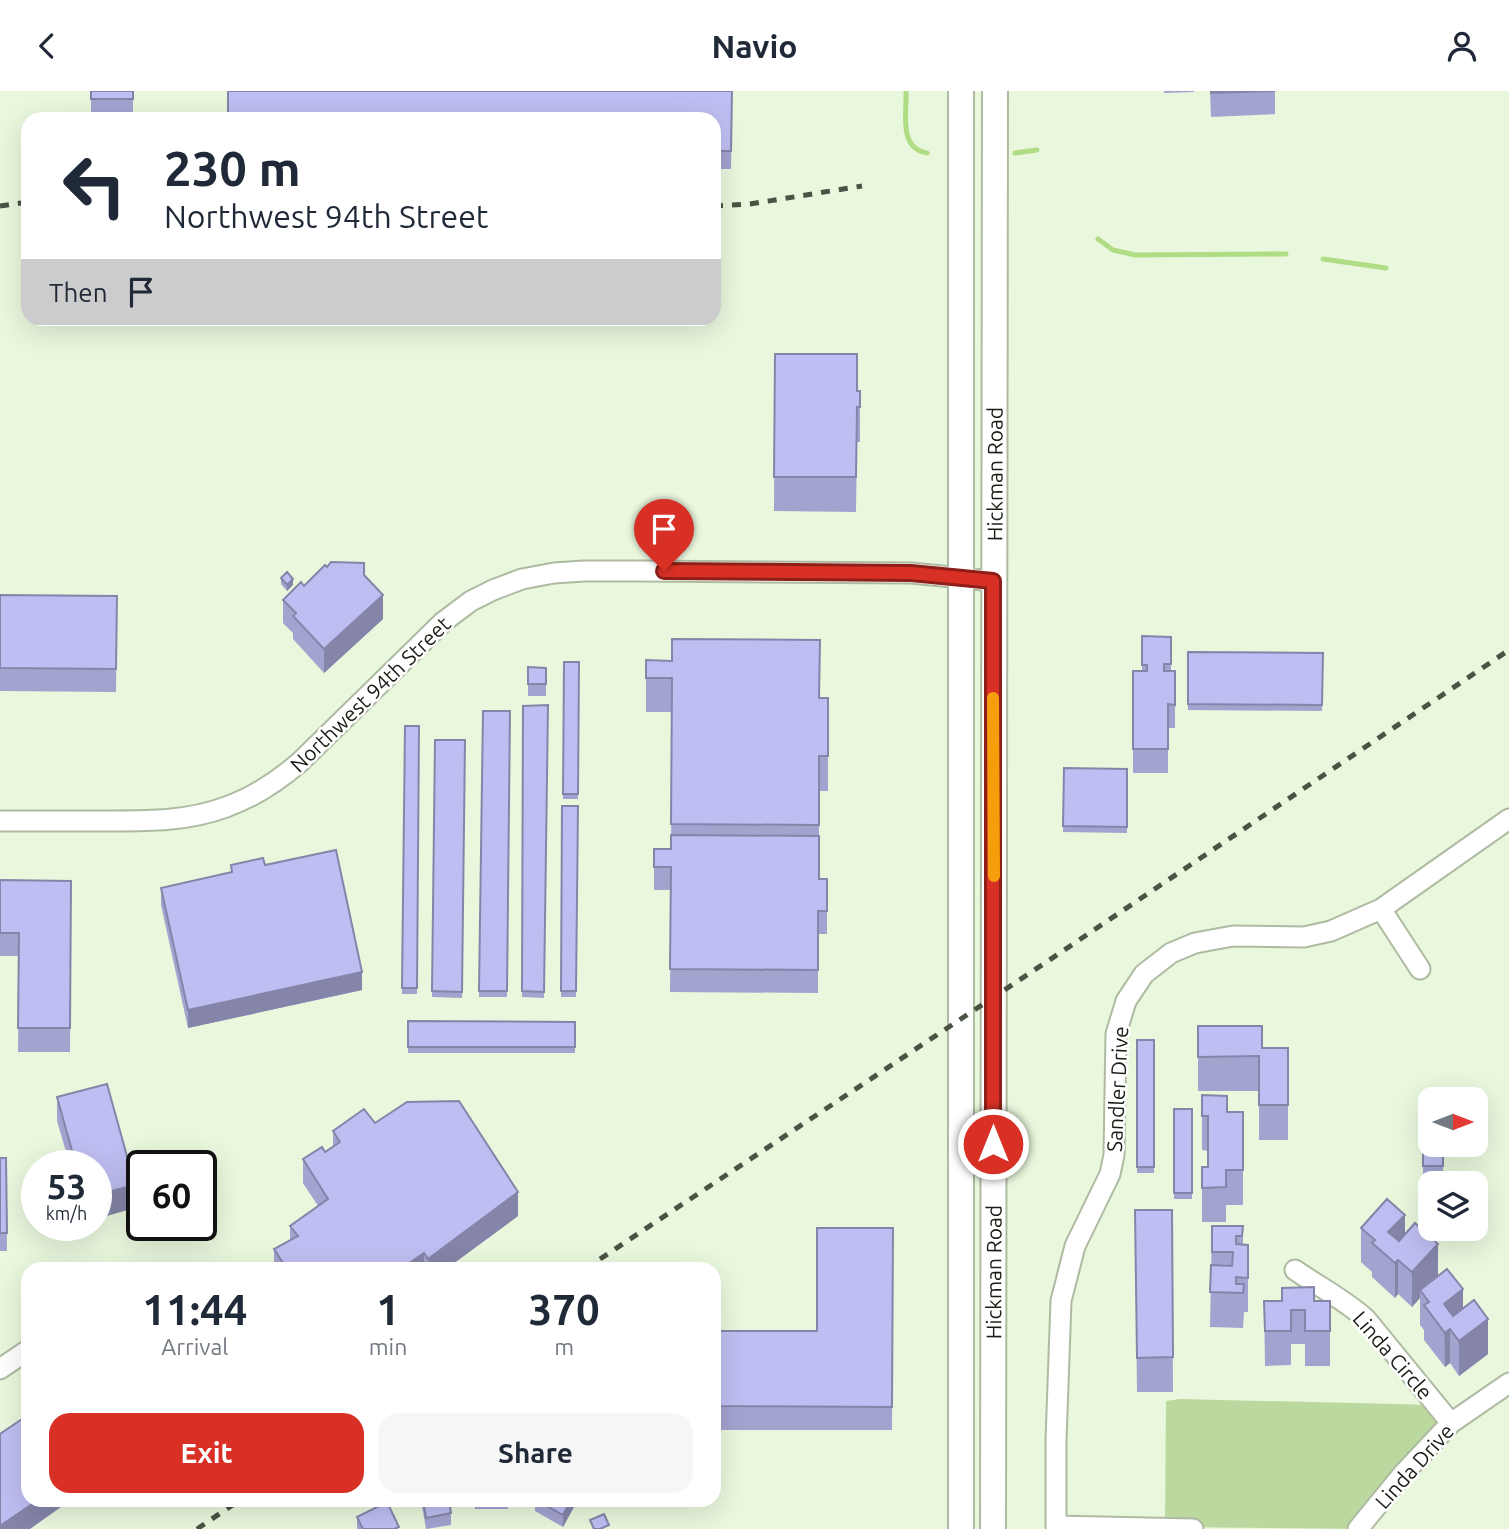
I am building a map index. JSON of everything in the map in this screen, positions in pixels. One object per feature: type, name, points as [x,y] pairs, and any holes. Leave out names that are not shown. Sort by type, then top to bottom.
[{"type":"main road","name":"Hickman Road","points":[[961,91],[961,1529]]},
{"type":"main road","name":"Hickman Road","points":[[993,1529],[995,91]]},
{"type":"street","name":"Northwest 94th Street","points":[[0,821],[164,820],[194,817],[227,807],[255,794],[289,770],[443,622],[471,601],[522,579],[584,571],[911,573],[993,581]]},
{"type":"street","name":"Sandler Drive","points":[[1193,1529],[1056,1525],[1061,1301],[1075,1246],[1111,1174],[1115,1155],[1116,1034],[1126,1002],[1144,974],[1171,953],[1195,943],[1233,936],[1304,937],[1331,932],[1381,909],[1509,819]]},
{"type":"street","points":[[1381,909],[1420,969]]},
{"type":"street","name":"Linda Circle","points":[[1295,1270],[1330,1295],[1353,1306],[1451,1423]]},
{"type":"street","points":[[0,1369],[21,1355]]},
{"type":"street","name":"Linda Drive","points":[[1358,1529],[1403,1474],[1451,1423],[1509,1384]]},
{"type":"green space","points":[[1180,1399],[1436,1405],[1451,1423],[1358,1529],[1165,1527],[1166,1401]]},
{"type":"building","points":[[91,91],[133,91],[133,99],[91,99]]},
{"type":"building","points":[[228,91],[732,91],[731,151],[721,151],[721,112],[228,112]]},
{"type":"building","points":[[1211,91],[1275,91],[1211,93]]},
{"type":"building","points":[[775,354],[857,354],[860,407],[857,407],[856,477],[774,477]]},
{"type":"building","points":[[331,562],[364,563],[364,575],[383,595],[324,649],[293,616],[296,613],[283,600],[301,582],[304,586]]},
{"type":"building","points":[[287,572],[293,579],[287,585],[281,578]]},
{"type":"building","points":[[0,595],[117,596],[116,669],[0,668]]},
{"type":"building","points":[[1142,636],[1171,637],[1171,664],[1164,664],[1164,671],[1175,671],[1175,705],[1168,704],[1168,749],[1133,749],[1133,671],[1147,671],[1147,665],[1142,665]]},
{"type":"building","points":[[672,639],[820,640],[819,698],[828,698],[828,756],[819,756],[819,825],[671,824],[672,678],[646,678],[646,660],[672,661]]},
{"type":"building","points":[[1188,652],[1323,653],[1322,705],[1188,704]]},
{"type":"building","points":[[564,662],[579,662],[578,794],[563,794]]},
{"type":"building","points":[[528,667],[546,668],[546,684],[528,684]]},
{"type":"building","points":[[548,705],[544,992],[522,991],[523,706]]},
{"type":"building","points":[[483,711],[510,711],[507,991],[479,991]]},
{"type":"building","points":[[405,726],[419,726],[417,988],[402,988]]},
{"type":"building","points":[[435,740],[465,740],[462,992],[432,991]]},
{"type":"building","points":[[1064,768],[1127,769],[1127,827],[1063,826]]},
{"type":"building","points":[[562,806],[578,806],[576,991],[561,991]]},
{"type":"building","points":[[671,835],[819,836],[819,879],[827,879],[827,911],[818,911],[818,970],[670,969],[671,867],[654,867],[654,849],[671,849]]},
{"type":"building","points":[[336,850],[362,972],[188,1010],[161,888],[232,872],[231,865],[263,858],[265,865]]},
{"type":"building","points":[[0,880],[71,881],[70,1028],[18,1028],[19,933],[0,933]]},
{"type":"building","points":[[408,1021],[575,1022],[575,1047],[408,1047]]},
{"type":"building","points":[[1198,1026],[1262,1026],[1262,1048],[1288,1048],[1288,1105],[1259,1105],[1259,1056],[1198,1057]]},
{"type":"building","points":[[1137,1040],[1154,1040],[1154,1167],[1137,1167]]},
{"type":"building","points":[[107,1084],[126,1153],[126,1187],[112,1191],[112,1150],[72,1150],[57,1097]]},
{"type":"building","points":[[1202,1095],[1227,1096],[1227,1112],[1243,1112],[1243,1170],[1226,1170],[1226,1187],[1202,1188],[1202,1167],[1208,1167],[1208,1116],[1202,1116]]},
{"type":"building","points":[[459,1101],[518,1192],[428,1259],[424,1253],[411,1262],[282,1262],[274,1249],[298,1236],[290,1226],[328,1199],[303,1159],[322,1147],[325,1152],[340,1142],[333,1131],[364,1109],[375,1123],[407,1102]]},
{"type":"building","points":[[1174,1109],[1192,1109],[1192,1193],[1174,1193]]},
{"type":"building","points":[[1423,1157],[1443,1157],[1443,1166],[1423,1166]]},
{"type":"building","points":[[0,1158],[6,1158],[7,1233],[0,1233]]},
{"type":"building","points":[[1387,1199],[1405,1215],[1388,1232],[1399,1241],[1415,1223],[1418,1226],[1418,1241],[1435,1241],[1438,1244],[1412,1272],[1398,1260],[1395,1263],[1372,1243],[1375,1240],[1361,1228]]},
{"type":"building","points":[[1135,1210],[1172,1210],[1173,1357],[1137,1358]]},
{"type":"building","points":[[1212,1226],[1243,1226],[1242,1236],[1236,1236],[1236,1244],[1248,1245],[1248,1278],[1236,1277],[1236,1284],[1244,1284],[1243,1293],[1210,1292],[1211,1265],[1232,1266],[1233,1252],[1212,1252]]},
{"type":"building","points":[[817,1228],[893,1228],[892,1407],[721,1406],[721,1331],[817,1331]]},
{"type":"building","points":[[1447,1269],[1463,1289],[1444,1304],[1453,1316],[1474,1300],[1488,1319],[1459,1341],[1450,1329],[1445,1333],[1424,1305],[1429,1302],[1420,1290]]},
{"type":"building","points":[[1314,1287],[1314,1301],[1330,1301],[1330,1331],[1305,1331],[1305,1310],[1291,1310],[1291,1331],[1265,1331],[1264,1301],[1282,1301],[1282,1288]]},
{"type":"building","points":[[21,1420],[21,1507],[28,1507],[0,1526],[0,1434]]},
{"type":"building","points":[[377,1507],[389,1507],[399,1527],[363,1529],[357,1517]]},
{"type":"building","points":[[424,1507],[450,1507],[451,1513],[426,1518]]},
{"type":"building","points":[[549,1507],[567,1507],[563,1515]]},
{"type":"building","points":[[604,1514],[609,1525],[594,1529],[590,1520]]},
{"type":"waterway","points":[[906,91],[905,119],[908,137],[918,150],[927,153]]},
{"type":"waterway","points":[[1015,153],[1037,150]]},
{"type":"waterway","points":[[1098,239],[1113,250],[1135,255],[1286,254]]},
{"type":"waterway","points":[[1323,259],[1386,268]]},
{"type":"railway","points":[[721,206],[750,204],[862,186]]},
{"type":"railway","points":[[0,206],[21,203]]},
{"type":"railway","points":[[596,1262],[1509,650]]},
{"type":"railway","points":[[197,1529],[230,1507]]},
{"type":"slow traffic","points":[[993,698],[994,876]]},
{"type":"route","points":[[664,571],[911,573],[993,581],[993,1144]]}]
